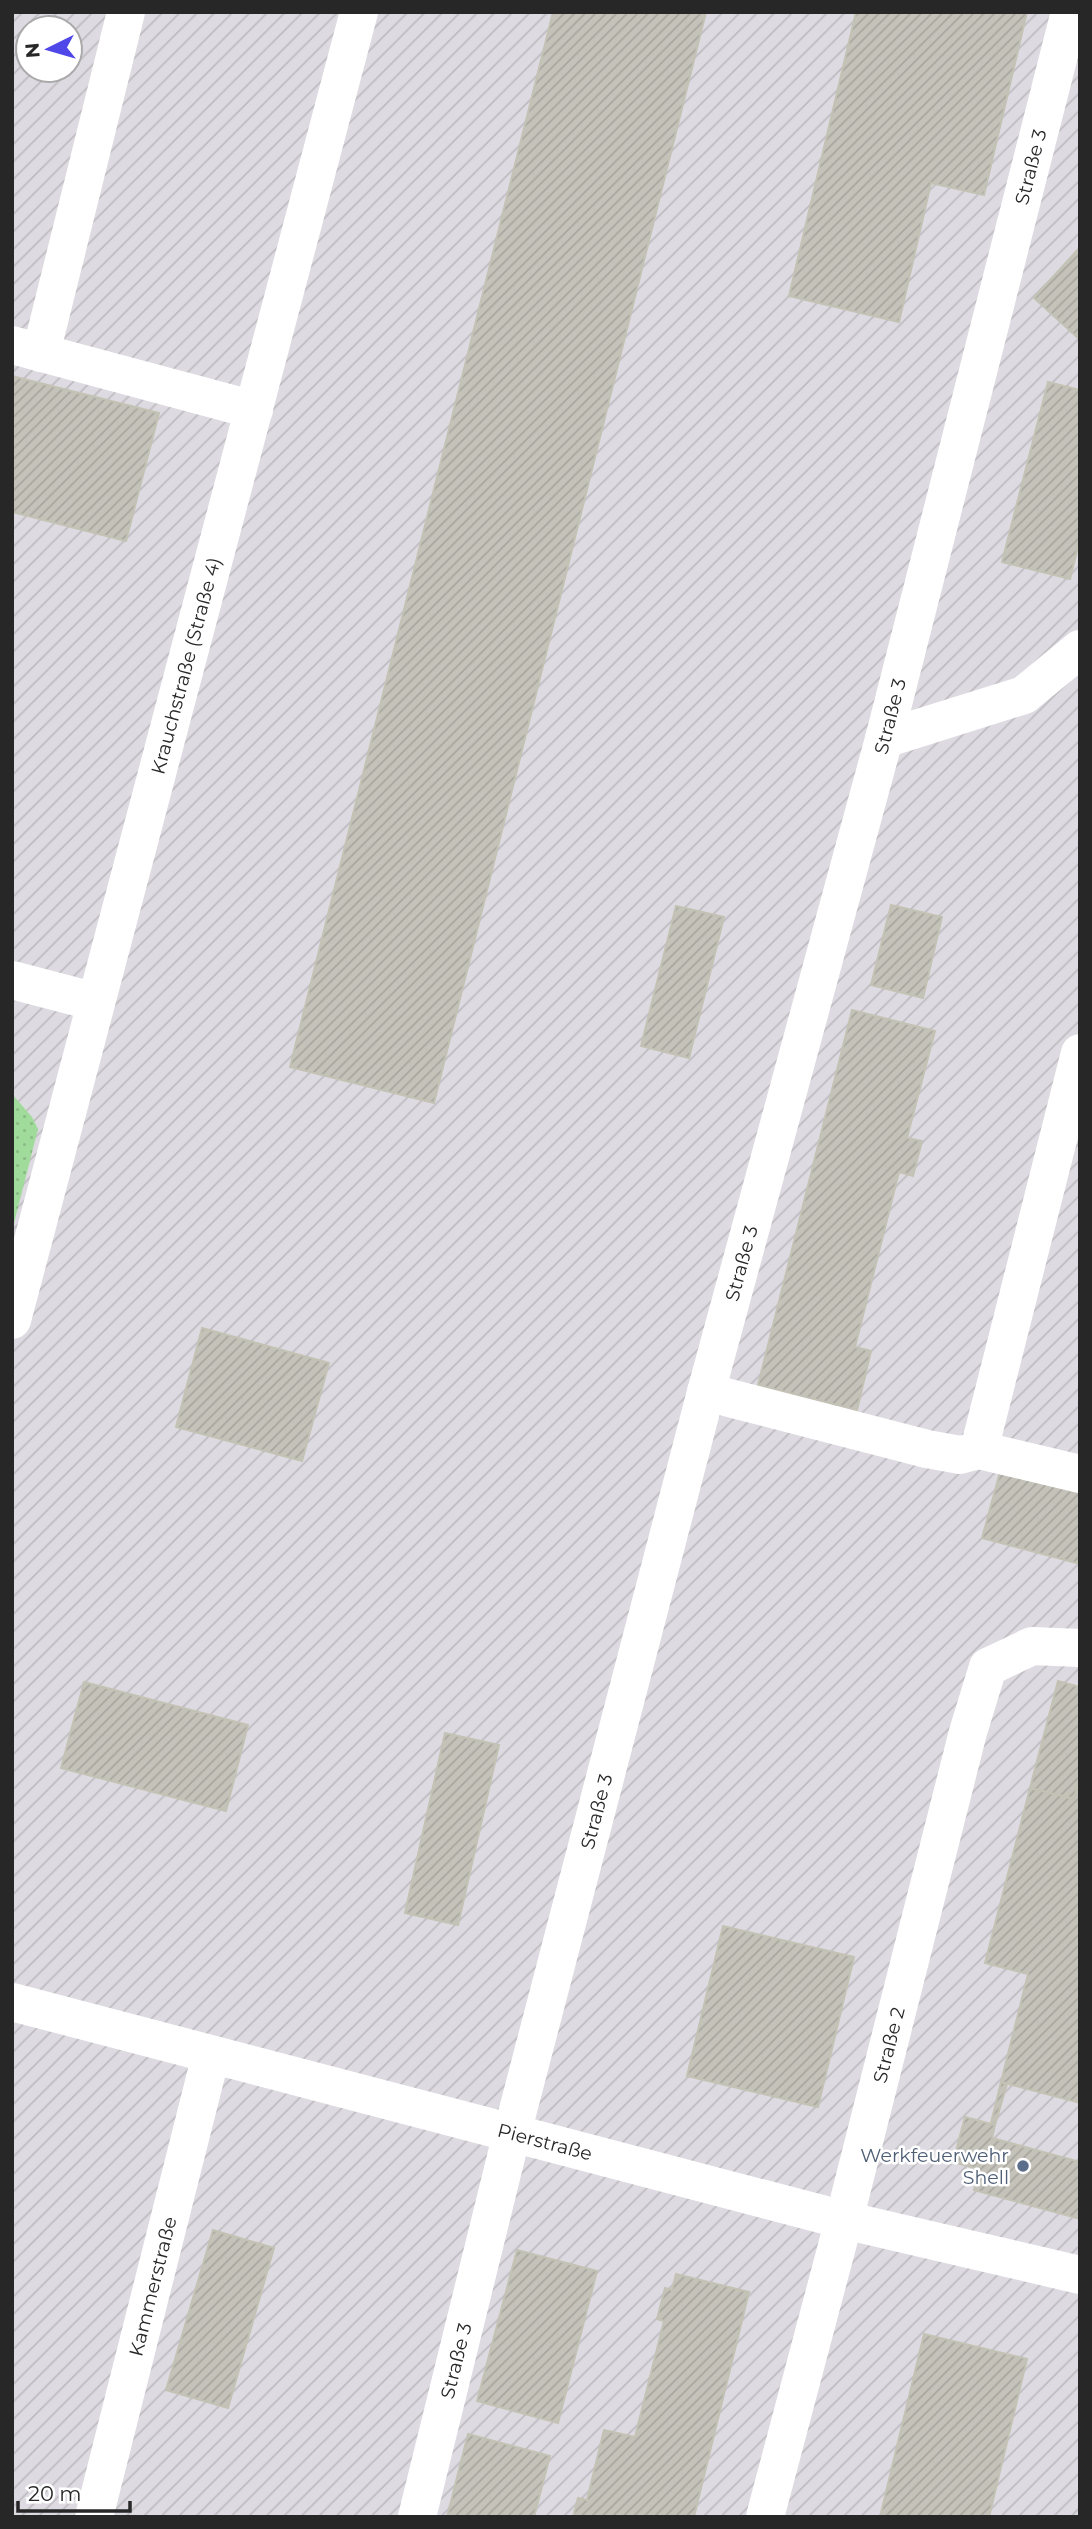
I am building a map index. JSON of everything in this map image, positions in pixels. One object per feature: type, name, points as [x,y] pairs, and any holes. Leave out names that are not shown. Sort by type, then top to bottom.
[{"type":"street","points":[[126,12],[27,349],[254,410]]},
{"type":"street","name":"Krauchstraße (Straße 4)","points":[[12,1320],[359,12]]},
{"type":"street","name":"Straße 3","points":[[417,2517],[512,2133],[706,1392],[884,739],[1070,12]]},
{"type":"street","points":[[884,739],[1024,695],[1080,649]]},
{"type":"street","points":[[12,980],[96,1002]]},
{"type":"street","points":[[979,1450],[1080,1053]]},
{"type":"street","points":[[706,1392],[927,1449],[960,1455],[979,1450],[1080,1474]]},
{"type":"street","name":"Straße 2","points":[[765,2517],[844,2220],[968,1732],[988,1667],[1032,1646],[1080,1648]]},
{"type":"street","name":"Pierstraße","points":[[12,2002],[844,2220],[1080,2275]]},
{"type":"street","name":"Kammerstraße","points":[[94,2517],[211,2055]]},
{"type":"shaded area","points":[[12,12],[1080,12],[1080,2517],[12,2517]]},
{"type":"green space","points":[[12,1094],[32,1117],[38,1129],[12,1231]]},
{"type":"building","points":[[553,12],[706,12],[434,1103],[290,1067]]},
{"type":"building","points":[[856,12],[1027,12],[984,195],[931,183],[899,322],[789,296]]},
{"type":"building","points":[[1080,247],[1080,340],[1034,298]]},
{"type":"building","points":[[12,376],[159,413],[126,541],[12,512]]},
{"type":"building","points":[[1048,382],[1080,390],[1080,539],[1070,579],[1002,562]]},
{"type":"building","points":[[891,905],[942,917],[923,998],[871,985]]},
{"type":"building","points":[[676,906],[724,917],[689,1058],[641,1046]]},
{"type":"building","points":[[852,1010],[935,1031],[907,1138],[922,1141],[913,1176],[899,1172],[855,1347],[871,1351],[857,1410],[758,1385]]},
{"type":"building","points":[[202,1328],[329,1363],[302,1461],[176,1427]]},
{"type":"building","points":[[1000,1472],[1080,1493],[1080,1564],[982,1538]]},
{"type":"building","points":[[1058,1681],[1080,1687],[1080,1777],[1074,1799],[1030,1788]]},
{"type":"building","points":[[84,1682],[248,1725],[226,1811],[61,1768]]},
{"type":"building","points":[[445,1733],[499,1745],[458,1925],[405,1913]]},
{"type":"building","points":[[1080,1777],[1080,2103],[1001,2082],[1028,1974],[985,1963],[1030,1788],[1074,1799]]},
{"type":"building","points":[[723,1926],[854,1957],[818,2107],[687,2076]]},
{"type":"building","points":[[1001,2082],[1007,2084],[995,2125],[991,2123]]},
{"type":"building","name":"Werkfeuerwehr Shell","points":[[965,2117],[995,2125],[992,2138],[1080,2162],[1080,2219],[974,2190],[979,2169],[953,2162]]},
{"type":"building","points":[[213,2230],[274,2248],[228,2408],[166,2390]]},
{"type":"building","points":[[517,2250],[597,2271],[558,2423],[477,2401]]},
{"type":"building","points":[[676,2274],[749,2292],[694,2517],[573,2517],[578,2498],[587,2500],[604,2430],[635,2437],[664,2321],[657,2319],[665,2288],[672,2290]]},
{"type":"building","points":[[924,2334],[1027,2359],[989,2517],[880,2517]]},
{"type":"building","points":[[468,2434],[550,2456],[534,2517],[447,2517]]},
{"type":"place","name":"Werkfeuerwehr Shell","points":[[1023,2166]]}]
